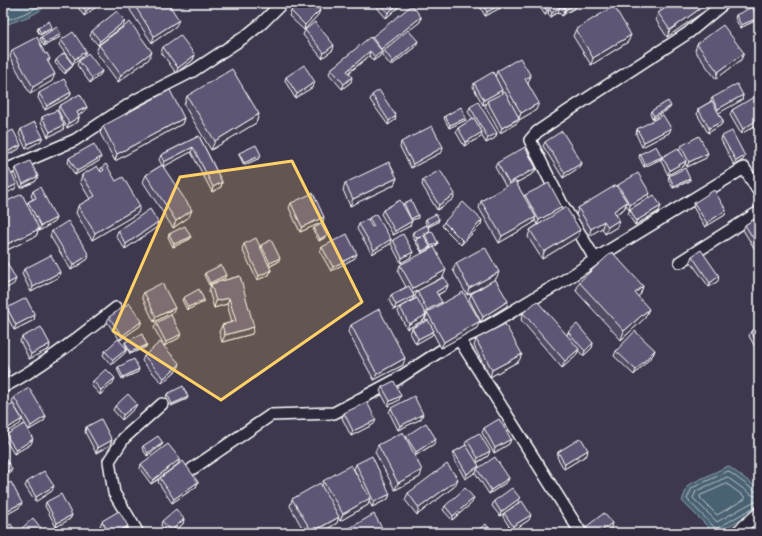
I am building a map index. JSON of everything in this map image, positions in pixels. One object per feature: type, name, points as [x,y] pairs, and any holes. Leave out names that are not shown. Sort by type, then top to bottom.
[{"type":"street","points":[[3,171],[75,140],[136,100],[193,71],[246,36],[262,23],[282,3]]},
{"type":"street","points":[[595,259],[561,202],[530,140],[537,132],[562,115],[688,33],[724,3]]},
{"type":"street","points":[[192,469],[271,415],[334,414],[394,381],[459,339],[505,316],[744,168],[759,192]]},
{"type":"street","points":[[680,262],[759,212]]},
{"type":"street","points":[[3,387],[22,377],[63,350],[116,308]]},
{"type":"street","points":[[459,339],[581,533]]},
{"type":"street","points":[[138,533],[114,492],[110,461],[124,438],[162,404]]},
{"type":"street","points":[[736,533],[759,513]]},
{"type":"highlighted area","points":[[292,161],[362,302],[221,400],[113,331],[180,177]]},
{"type":"water","points":[[3,3],[47,3],[35,14],[8,24],[3,19]]},
{"type":"water","points":[[728,466],[759,489],[759,509],[717,533],[714,533],[682,501],[688,485]]},
{"type":"building","points":[[80,3],[97,3],[86,11]]},
{"type":"building","points":[[133,3],[168,3],[179,20],[154,36]]},
{"type":"building","points":[[299,3],[312,3],[320,10],[305,25],[291,11]]},
{"type":"building","points":[[379,3],[399,3],[388,13]]},
{"type":"building","points":[[482,3],[503,3],[487,12]]},
{"type":"building","points":[[542,3],[560,3],[565,10],[564,11],[560,7],[552,13],[549,9],[547,11]]},
{"type":"building","points":[[562,3],[576,3],[566,10]]},
{"type":"building","points":[[673,3],[708,3],[670,30],[658,13]]},
{"type":"building","points":[[412,5],[421,17],[381,49],[372,37]]},
{"type":"building","points":[[614,6],[631,35],[593,58],[576,29]]},
{"type":"building","points":[[752,7],[758,18],[741,25],[736,15]]},
{"type":"building","points":[[117,11],[125,21],[100,41],[92,31]]},
{"type":"building","points":[[49,21],[52,27],[41,33],[38,28]]},
{"type":"building","points":[[130,22],[152,52],[121,75],[99,45]]},
{"type":"building","points":[[315,22],[334,45],[324,53],[305,30]]},
{"type":"building","points":[[723,25],[744,53],[718,72],[697,44]]},
{"type":"building","points":[[57,27],[61,34],[45,43],[41,37]]},
{"type":"building","points":[[408,30],[418,41],[393,62],[384,50]]},
{"type":"building","points":[[73,32],[86,51],[75,59],[61,40]]},
{"type":"building","points":[[180,35],[195,55],[178,68],[163,47]]},
{"type":"building","points":[[37,37],[45,54],[47,53],[50,59],[47,60],[55,74],[33,87],[12,50]]},
{"type":"building","points":[[370,37],[382,51],[375,57],[370,51],[347,71],[352,77],[344,84],[331,69]]},
{"type":"building","points":[[64,53],[73,65],[66,71],[56,60]]},
{"type":"building","points":[[88,53],[102,71],[92,78],[79,61]]},
{"type":"building","points":[[520,58],[531,76],[525,79],[539,103],[521,113],[497,71]]},
{"type":"building","points":[[304,65],[315,82],[297,94],[286,77]]},
{"type":"building","points":[[232,69],[259,114],[215,141],[187,96]]},
{"type":"building","points":[[493,72],[502,90],[484,100],[474,83]]},
{"type":"building","points":[[64,79],[71,92],[47,106],[39,93]]},
{"type":"building","points":[[737,84],[743,95],[718,109],[712,98]]},
{"type":"building","points":[[170,90],[184,118],[117,154],[103,126]]},
{"type":"building","points":[[379,90],[396,116],[389,121],[372,95]]},
{"type":"building","points":[[505,92],[519,118],[502,128],[487,101]]},
{"type":"building","points":[[80,94],[87,107],[77,112],[79,117],[69,123],[59,106]]},
{"type":"building","points":[[759,94],[759,119],[743,129],[732,110]]},
{"type":"building","points":[[668,101],[671,106],[654,116],[651,111]]},
{"type":"building","points":[[712,101],[723,121],[709,128],[698,109]]},
{"type":"building","points":[[478,102],[497,133],[488,138],[470,107]]},
{"type":"building","points":[[461,107],[466,118],[450,125],[445,116]]},
{"type":"building","points":[[57,110],[64,125],[50,132],[42,117]]},
{"type":"building","points":[[663,115],[671,128],[644,142],[637,129]]},
{"type":"building","points":[[474,118],[482,132],[466,142],[458,128]]},
{"type":"building","points":[[35,122],[43,137],[28,144],[21,129]]},
{"type":"building","points":[[432,126],[443,147],[413,164],[401,142]]},
{"type":"building","points":[[13,130],[21,145],[7,152],[3,145],[3,135]]},
{"type":"building","points":[[562,131],[582,163],[565,173],[545,142]]},
{"type":"building","points":[[732,131],[745,156],[736,161],[722,136]]},
{"type":"building","points":[[199,136],[222,182],[213,187],[193,147],[164,162],[161,155]]},
{"type":"building","points":[[699,136],[708,153],[689,162],[681,146]]},
{"type":"building","points":[[94,144],[101,157],[77,171],[69,158]]},
{"type":"building","points":[[256,145],[261,155],[244,163],[239,153]]},
{"type":"building","points":[[656,146],[662,157],[645,164],[640,154]]},
{"type":"building","points":[[525,147],[536,168],[509,183],[497,163]]},
{"type":"building","points":[[678,148],[686,161],[670,170],[662,157]]},
{"type":"building","points":[[30,161],[38,176],[23,184],[16,168]]},
{"type":"building","points":[[389,162],[397,178],[353,199],[345,183]]},
{"type":"building","points":[[106,164],[116,181],[123,177],[140,206],[95,233],[78,206],[95,196],[82,175],[97,166],[101,172],[104,170],[102,167]]},
{"type":"building","points":[[162,165],[192,210],[176,221],[146,175]]},
{"type":"building","points":[[685,168],[690,179],[674,186],[669,176]]},
{"type":"building","points":[[9,169],[17,184],[3,191],[3,172]]},
{"type":"building","points":[[440,170],[455,194],[439,205],[423,180]]},
{"type":"building","points":[[638,173],[650,193],[630,205],[618,185]]},
{"type":"building","points":[[515,181],[536,217],[502,236],[481,201]]},
{"type":"building","points":[[549,183],[562,207],[539,220],[525,195]]},
{"type":"building","points":[[616,185],[627,202],[614,211],[619,220],[608,227],[604,221],[591,229],[578,208]]},
{"type":"building","points":[[40,187],[56,218],[41,226],[28,202],[36,198],[33,191]]},
{"type":"building","points":[[714,190],[726,210],[707,223],[694,203]]},
{"type":"building","points":[[313,193],[324,217],[302,227],[291,203]]},
{"type":"building","points":[[22,194],[39,229],[3,246],[3,203]]},
{"type":"building","points":[[654,195],[661,206],[636,221],[630,209]]},
{"type":"building","points":[[400,200],[412,221],[395,231],[383,210]]},
{"type":"building","points":[[411,200],[418,215],[411,219],[404,203]]},
{"type":"building","points":[[463,202],[482,220],[463,241],[444,222]]},
{"type":"building","points":[[566,207],[580,230],[544,252],[530,230]]},
{"type":"building","points":[[150,209],[158,222],[126,244],[118,231]]},
{"type":"building","points":[[376,214],[391,239],[374,250],[359,224],[367,219],[372,227],[374,226],[369,218]]},
{"type":"building","points":[[436,214],[439,219],[429,225],[426,219]]},
{"type":"building","points":[[759,216],[759,246],[758,246],[745,225]]},
{"type":"building","points":[[68,221],[89,255],[73,265],[52,231]]},
{"type":"building","points":[[321,224],[327,235],[320,239],[314,228]]},
{"type":"building","points":[[427,225],[430,231],[423,234],[430,247],[422,251],[416,239],[421,237],[416,238],[413,232]]},
{"type":"building","points":[[185,226],[191,237],[174,244],[169,234]]},
{"type":"building","points":[[432,231],[438,243],[431,246],[425,235]]},
{"type":"building","points":[[347,234],[357,254],[333,267],[322,247]]},
{"type":"building","points":[[403,234],[413,252],[402,258],[393,240]]},
{"type":"building","points":[[256,238],[271,270],[259,276],[244,244]]},
{"type":"building","points":[[271,240],[280,258],[270,263],[261,245]]},
{"type":"building","points":[[434,247],[446,270],[413,288],[400,265]]},
{"type":"building","points":[[485,247],[499,272],[469,288],[456,263]]},
{"type":"building","points":[[701,250],[719,276],[710,283],[692,256]]},
{"type":"building","points":[[612,252],[643,286],[635,293],[649,309],[624,331],[579,282]]},
{"type":"building","points":[[51,255],[60,272],[33,287],[24,269]]},
{"type":"building","points":[[3,256],[16,279],[3,286]]},
{"type":"building","points":[[221,265],[226,275],[210,283],[205,273]]},
{"type":"building","points":[[240,276],[254,327],[225,335],[222,325],[236,321],[229,298],[216,301],[211,284]]},
{"type":"building","points":[[444,277],[448,285],[436,292],[442,302],[427,310],[417,291]]},
{"type":"building","points":[[495,279],[508,301],[483,317],[471,294]]},
{"type":"building","points":[[162,283],[175,308],[156,317],[144,292]]},
{"type":"building","points":[[409,286],[414,296],[396,305],[391,295]]},
{"type":"building","points":[[199,289],[204,300],[188,307],[183,298]]},
{"type":"building","points":[[463,292],[480,321],[444,342],[427,312]]},
{"type":"building","points":[[26,298],[35,315],[16,325],[7,308]]},
{"type":"building","points":[[417,298],[426,315],[409,324],[400,307]]},
{"type":"building","points":[[537,301],[579,349],[565,361],[523,313]]},
{"type":"building","points":[[129,303],[142,321],[122,336],[109,317]]},
{"type":"building","points":[[379,309],[405,358],[377,374],[351,325]]},
{"type":"building","points":[[171,315],[181,334],[166,342],[156,323]]},
{"type":"building","points":[[428,320],[434,331],[418,339],[412,328]]},
{"type":"building","points":[[505,324],[522,354],[492,370],[476,339]]},
{"type":"building","points":[[577,324],[593,343],[585,351],[568,332]]},
{"type":"building","points":[[41,327],[50,344],[31,354],[22,337]]},
{"type":"building","points":[[759,327],[759,344],[758,345],[751,331]]},
{"type":"building","points":[[635,331],[655,350],[636,370],[616,351]]},
{"type":"building","points":[[3,334],[6,339],[3,341]]},
{"type":"building","points":[[142,334],[147,345],[130,352],[125,342]]},
{"type":"building","points":[[118,339],[127,349],[113,360],[105,351]]},
{"type":"building","points":[[160,342],[180,364],[164,378],[144,356]]},
{"type":"building","points":[[3,359],[9,371],[3,374]]},
{"type":"building","points":[[134,359],[139,369],[123,377],[118,367]]},
{"type":"building","points":[[106,369],[115,378],[101,390],[93,381]]},
{"type":"building","points":[[394,381],[401,396],[390,401],[382,387]]},
{"type":"building","points":[[183,386],[188,397],[172,404],[167,394]]},
{"type":"building","points":[[29,388],[46,416],[31,426],[14,397]]},
{"type":"building","points":[[128,394],[137,404],[123,415],[115,406]]},
{"type":"building","points":[[414,396],[423,414],[400,426],[391,408]]},
{"type":"building","points":[[367,402],[376,420],[353,431],[344,413]]},
{"type":"building","points":[[13,404],[22,419],[5,430],[3,427],[3,410]]},
{"type":"building","points":[[101,419],[112,440],[98,448],[86,427]]},
{"type":"building","points":[[499,419],[511,439],[495,448],[484,428]]},
{"type":"building","points":[[426,423],[436,439],[416,452],[406,436]]},
{"type":"building","points":[[24,424],[33,439],[16,450],[6,435]]},
{"type":"building","points":[[403,432],[422,470],[398,483],[378,445]]},
{"type":"building","points":[[479,433],[490,451],[478,458],[467,440]]},
{"type":"building","points":[[158,436],[163,443],[148,453],[143,446]]},
{"type":"building","points":[[581,438],[588,450],[565,464],[558,452]]},
{"type":"building","points":[[168,444],[180,459],[153,480],[141,464]]},
{"type":"building","points":[[466,445],[479,466],[467,474],[454,452]]},
{"type":"building","points":[[3,455],[12,469],[3,474]]},
{"type":"building","points":[[372,456],[390,494],[374,502],[356,464]]},
{"type":"building","points":[[495,457],[509,478],[491,490],[477,469]]},
{"type":"building","points":[[183,461],[198,482],[174,499],[160,478]]},
{"type":"building","points":[[447,464],[458,479],[419,508],[408,493]]},
{"type":"building","points":[[351,465],[370,498],[343,514],[323,481]]},
{"type":"building","points":[[44,471],[54,486],[36,497],[27,482]]},
{"type":"building","points":[[11,482],[22,503],[8,510],[3,502],[3,486]]},
{"type":"building","points":[[320,483],[339,517],[312,532],[292,499]]},
{"type":"building","points":[[465,488],[474,498],[453,516],[445,506]]},
{"type":"building","points":[[512,488],[520,498],[501,512],[494,501]]},
{"type":"building","points":[[61,494],[72,515],[57,523],[46,502]]},
{"type":"building","points":[[522,501],[531,515],[513,526],[504,513]]},
{"type":"building","points":[[176,509],[184,519],[171,531],[162,521]]},
{"type":"building","points":[[119,511],[128,526],[116,533],[109,533],[102,521]]},
{"type":"building","points":[[604,513],[612,523],[599,533],[591,533],[586,527]]},
{"type":"building","points":[[374,514],[385,533],[351,533],[348,529]]},
{"type":"building","points":[[33,518],[41,528],[36,533],[22,533],[20,530]]},
{"type":"building","points":[[11,524],[16,533],[3,533],[3,528]]},
{"type":"building","points":[[486,524],[492,533],[474,533]]},
{"type":"building","points":[[77,529],[79,533],[69,533]]},
{"type":"building","points":[[530,529],[533,533],[524,533]]},
{"type":"building","points":[[579,529],[581,533],[571,533]]}]
